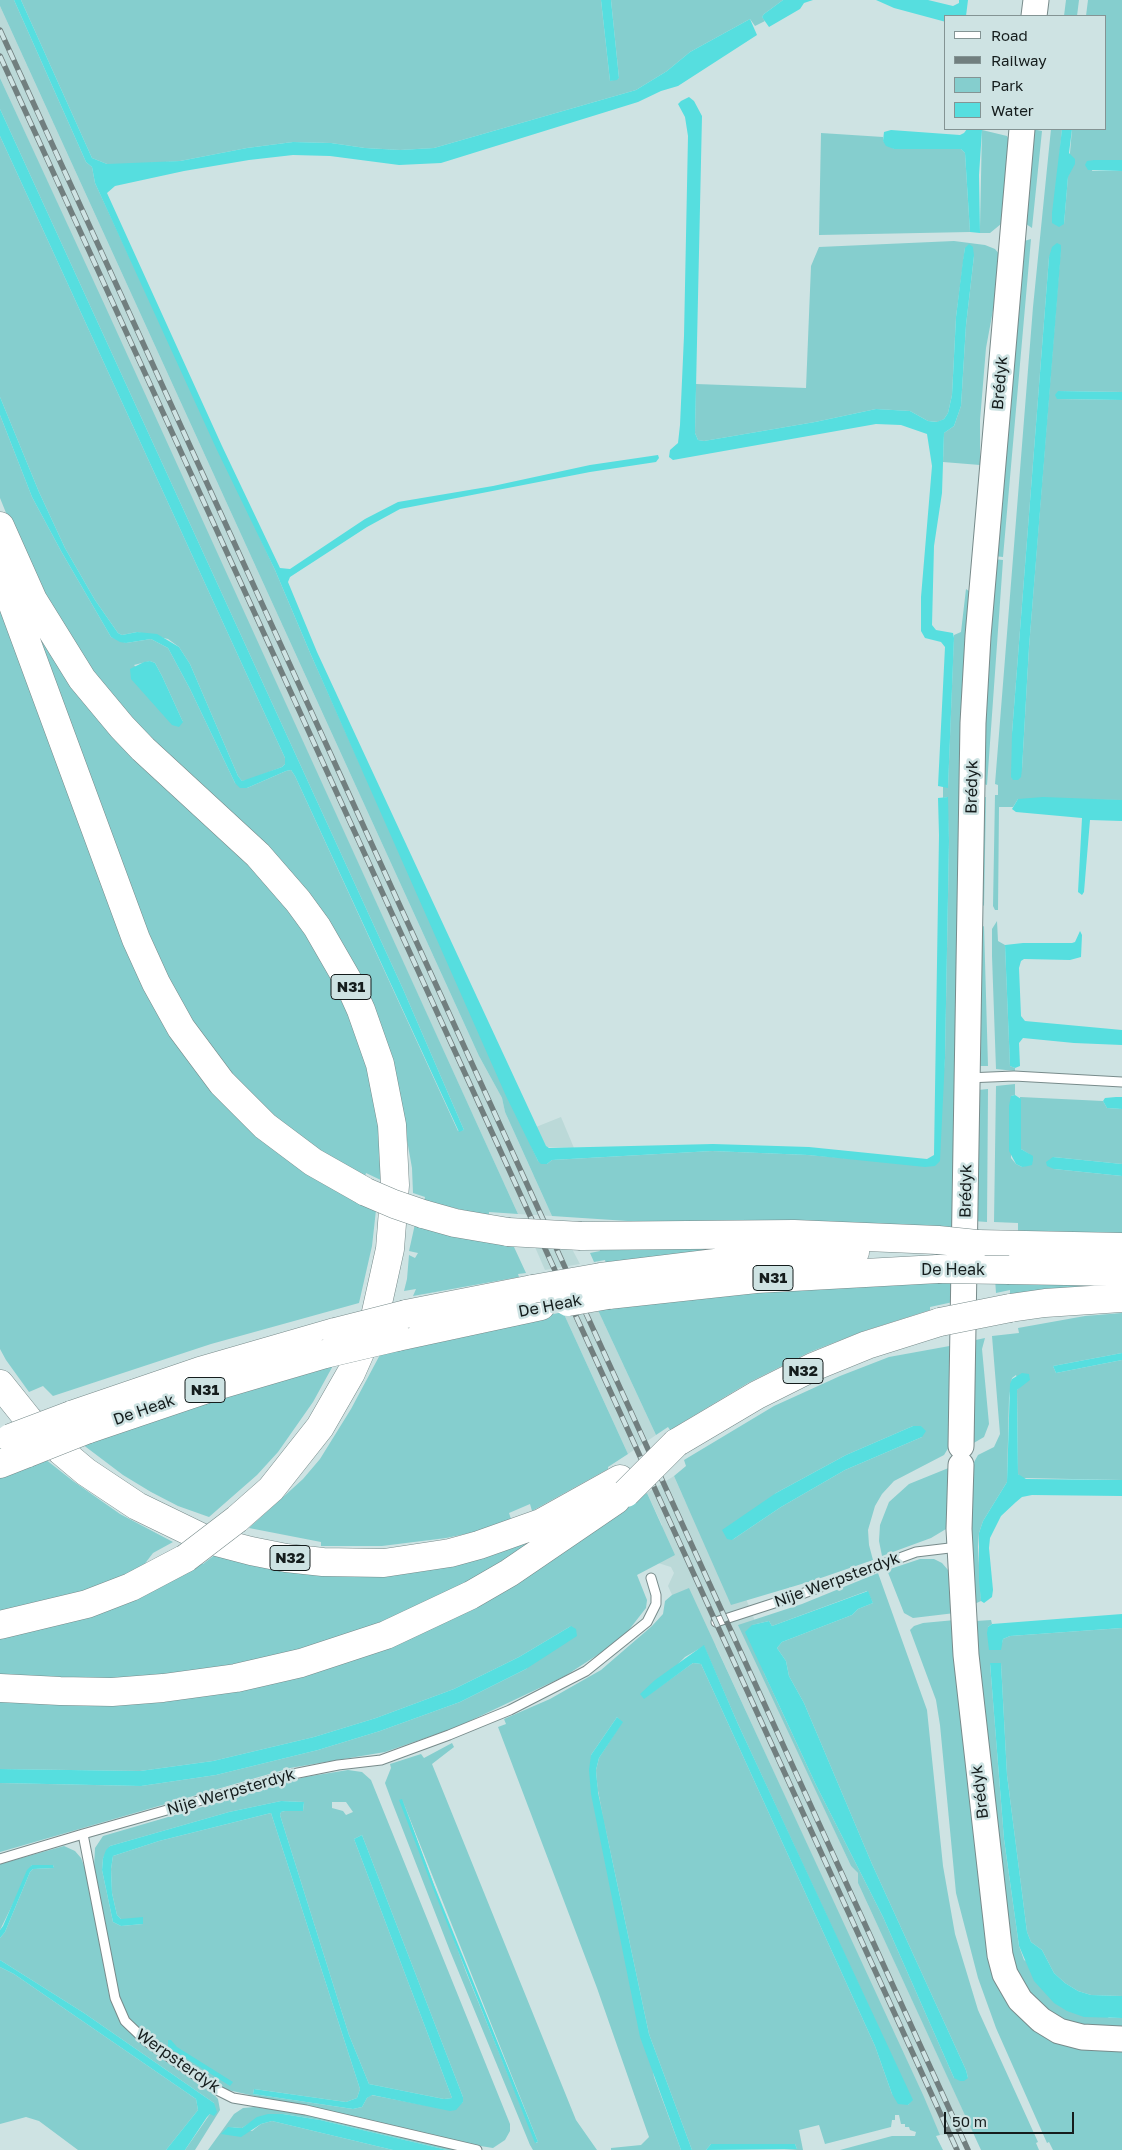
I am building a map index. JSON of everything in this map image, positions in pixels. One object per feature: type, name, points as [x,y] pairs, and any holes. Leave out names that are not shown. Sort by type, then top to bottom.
[{"type":"highway","name":"N31","points":[[0,526],[33,600],[82,679],[143,749],[258,855],[298,901],[317,927],[347,979],[361,1010],[380,1064],[392,1125],[395,1185],[390,1249],[374,1321],[348,1380],[320,1427],[271,1489],[237,1519],[186,1558],[145,1580],[101,1599],[73,1608],[4,1622]]},
{"type":"highway","name":"N31","points":[[0,570],[136,939],[156,983],[190,1043],[233,1096],[260,1121],[313,1162],[366,1192],[394,1204],[455,1223],[508,1232],[581,1236],[775,1234],[938,1252]]},
{"type":"highway","name":"De Heak","points":[[0,1464],[10,1439],[73,1417],[98,1405],[200,1371],[330,1343],[402,1325],[537,1298],[604,1286],[756,1279],[938,1252],[976,1244],[1009,1257],[1122,1248]]},
{"type":"highway","name":"De Heak","points":[[938,1252],[1009,1257],[1122,1272]]},
{"type":"highway","name":"N32","points":[[0,1688],[60,1692],[112,1692],[172,1687],[269,1672],[326,1656],[386,1635],[471,1595],[509,1573],[676,1443],[757,1394],[813,1366],[867,1345],[940,1322],[1046,1303],[1122,1298]]},
{"type":"highway","name":"De Heak","points":[[73,1417],[189,1395],[330,1343]]},
{"type":"highway","name":"N32","points":[[0,1384],[28,1419],[61,1451],[86,1472],[137,1506],[205,1539],[286,1558],[323,1562],[384,1563],[450,1553],[480,1546],[623,1486]]},
{"type":"highway","name":"N31","points":[[10,1439],[73,1417]]},
{"type":"street","points":[[1034,15],[1036,0]]},
{"type":"street","name":"Brédyk","points":[[1022,130],[978,636],[971,791],[960,1546],[966,1655],[978,1778],[1004,1974],[1020,2000],[1047,2024],[1059,2031],[1082,2037],[1122,2039]]},
{"type":"lane","points":[[967,1078],[1014,1076],[1122,1082]]},
{"type":"lane","name":"Nije Werpsterdyk","points":[[716,1622],[796,1596],[916,1552],[960,1546]]},
{"type":"lane","name":"Nije Werpsterdyk","points":[[83,1834],[293,1774],[338,1765],[381,1760],[510,1710],[586,1672],[647,1622],[656,1604],[656,1595],[651,1578]]},
{"type":"lane","points":[[0,1859],[83,1834]]},
{"type":"lane","name":"Werpsterdyk","points":[[83,1834],[115,1998],[125,2021],[146,2041],[217,2090],[234,2098],[306,2110],[477,2150]]},
{"type":"shaded area","points":[[0,6],[479,1056],[502,1098],[505,1112],[552,1216],[518,1214],[0,78]]},
{"type":"shaded area","points":[[561,1117],[574,1148],[546,1147],[536,1127]]},
{"type":"shaded area","points":[[535,1247],[572,1249],[580,1264],[545,1270]]},
{"type":"shaded area","points":[[596,1306],[656,1435],[628,1454],[563,1312]]},
{"type":"shaded area","points":[[674,1476],[686,1503],[742,1589],[755,1621],[779,1710],[851,1866],[858,1873],[858,1883],[973,2132],[940,2135],[716,1646],[679,1610],[668,1586],[674,1573],[671,1567],[658,1563],[662,1525],[647,1493]]},
{"type":"green space","points":[[0,0],[14,0],[86,162],[92,167],[95,183],[275,570],[311,655],[538,1161],[547,1164],[552,1160],[712,1151],[808,1155],[935,1166],[945,1058],[949,841],[947,797],[943,798],[943,787],[948,787],[954,635],[961,632],[966,589],[973,594],[956,1227],[673,1224],[552,1216],[505,1112],[502,1098],[479,1056],[0,6]]},
{"type":"green space","points":[[21,0],[601,0],[610,81],[619,78],[611,0],[783,0],[764,14],[762,17],[765,21],[755,26],[750,19],[690,52],[667,71],[636,90],[434,148],[400,150],[365,148],[331,143],[293,142],[247,148],[180,161],[121,165],[107,164],[92,158]]},
{"type":"green space","points":[[1066,0],[1079,0],[1077,15],[1064,15]]},
{"type":"green space","points":[[1088,0],[1122,0],[1122,160],[1094,160],[1092,171],[1122,171],[1122,392],[1058,391],[1057,399],[1122,400],[1122,800],[1018,799],[1013,807],[999,807],[998,910],[995,910],[993,906],[995,795],[998,795],[998,785],[995,784],[1033,307],[1051,130],[1062,130],[1053,223],[1064,224],[1072,130],[1107,130],[1107,15],[1086,15]],"holes":[[[1061,245],[1029,647],[1022,769],[1012,779],[1012,733],[1049,257]]]},
{"type":"green space","points":[[0,78],[518,1214],[489,1212],[489,1216],[424,1201],[425,1197],[413,1193],[412,1168],[404,1123],[371,1006],[74,649],[17,540],[0,498],[0,415],[32,497],[111,637],[126,643],[151,639],[168,648],[235,783],[247,788],[291,770],[295,776],[458,1131],[464,1130],[403,989],[0,109]],"holes":[[[150,661],[155,663],[162,676],[183,722],[134,665]]]},
{"type":"green space","points":[[982,130],[1007,136],[1012,145],[1001,224],[990,233],[980,233]]},
{"type":"green space","points":[[1032,130],[1037,130],[1042,131],[1032,228],[1023,222]]},
{"type":"green space","points":[[821,133],[883,137],[883,141],[894,149],[961,149],[965,153],[970,232],[819,235]]},
{"type":"green space","points":[[0,136],[285,758],[285,764],[282,767],[242,781],[238,776],[190,664],[179,647],[168,639],[137,632],[122,635],[118,633],[95,600],[65,548],[39,492],[0,397]]},
{"type":"green space","points":[[1031,239],[1003,557],[994,556],[1021,242]]},
{"type":"green space","points":[[954,241],[985,245],[995,249],[1000,255],[1001,267],[986,348],[980,420],[980,465],[943,462],[944,433],[954,426],[961,406],[966,325],[974,256],[965,248],[956,317],[952,395],[948,413],[944,419],[938,422],[928,421],[910,411],[876,409],[815,422],[704,441],[698,440],[695,433],[696,384],[806,388],[811,266],[819,247]]},
{"type":"green space","points":[[993,559],[1003,560],[987,785],[981,783]]},
{"type":"green space","points":[[0,594],[160,1010],[376,1210],[372,1246],[359,1303],[211,1344],[53,1396],[43,1386],[29,1392],[0,1349]]},
{"type":"green space","points":[[20,596],[227,841],[290,908],[338,983],[376,1095],[385,1182],[366,1173],[365,1177],[320,1151],[264,1108],[222,1062],[192,1021],[167,977],[148,934]]},
{"type":"green space","points":[[986,797],[984,906],[979,901],[981,798]]},
{"type":"green space","points":[[997,921],[998,941],[1005,945],[1010,1066],[1015,1068],[1015,1071],[996,1069],[992,929]]},
{"type":"green space","points":[[984,926],[988,1066],[976,1066],[979,929]]},
{"type":"green space","points":[[1015,1084],[1015,1095],[1011,1096],[1011,1158],[1022,1167],[1029,1154],[1021,1149],[1020,1097],[1103,1101],[1107,1108],[1122,1109],[1122,1164],[1053,1157],[1054,1169],[1122,1176],[1122,1236],[1018,1231],[1018,1223],[994,1222],[996,1086]]},
{"type":"green space","points":[[988,1089],[987,1222],[973,1221],[978,1090]]},
{"type":"green space","points":[[415,1224],[503,1240],[504,1246],[514,1247],[526,1273],[518,1274],[519,1277],[413,1296],[416,1289],[404,1291],[409,1255],[415,1258],[418,1253],[409,1251]]},
{"type":"green space","points":[[820,1244],[607,1268],[605,1260],[594,1262],[590,1253],[600,1251],[599,1248]]},
{"type":"green space","points":[[1099,1278],[1122,1288],[1010,1296],[1010,1290],[996,1293],[995,1279]]},
{"type":"green space","points":[[954,1279],[953,1302],[930,1307],[930,1310],[864,1331],[810,1352],[748,1383],[670,1430],[668,1427],[656,1435],[596,1306],[627,1300]]},
{"type":"green space","points":[[563,1312],[628,1454],[608,1467],[608,1469],[532,1511],[530,1504],[509,1513],[511,1519],[475,1532],[446,1538],[382,1546],[321,1546],[321,1542],[249,1528],[303,1479],[320,1459],[351,1409],[382,1351]]},
{"type":"green space","points":[[1122,1313],[1122,1353],[1053,1366],[1056,1373],[1122,1360],[1122,1480],[1022,1478],[1018,1474],[1017,1390],[1020,1386],[1016,1375],[1012,1378],[1009,1398],[1007,1482],[983,1521],[979,1533],[981,1601],[970,1606],[967,1534],[973,1464],[978,1455],[994,1447],[1000,1434],[992,1336],[1019,1333],[1018,1328],[1085,1316]]},
{"type":"green space","points":[[985,1338],[982,1349],[989,1424],[984,1437],[972,1444],[971,1341]]},
{"type":"green space","points":[[955,1345],[952,1442],[944,1455],[894,1481],[882,1494],[875,1506],[868,1530],[873,1560],[815,1580],[731,1605],[674,1476],[686,1466],[684,1460],[774,1406],[840,1376],[889,1357]],"holes":[[[913,1426],[921,1426],[922,1437],[845,1470],[781,1507],[732,1540],[776,1493],[846,1455]]]},
{"type":"green space","points":[[335,1362],[313,1402],[278,1452],[257,1475],[209,1517],[178,1506],[151,1492],[123,1475],[82,1444]]},
{"type":"green space","points":[[45,1459],[120,1514],[173,1542],[153,1553],[140,1570],[97,1588],[0,1612],[0,1472]]},
{"type":"green space","points":[[951,1467],[950,1522],[946,1529],[931,1538],[882,1556],[879,1541],[880,1525],[889,1502],[909,1484]]},
{"type":"green space","points":[[647,1493],[675,1555],[637,1575],[647,1600],[646,1608],[628,1631],[602,1652],[565,1676],[457,1727],[385,1752],[290,1768],[0,1852],[0,1783],[141,1786],[216,1775],[318,1750],[380,1731],[460,1702],[526,1669],[571,1626],[519,1657],[454,1689],[376,1718],[314,1737],[213,1761],[140,1771],[0,1769],[0,1697],[271,1681],[632,1503]]},
{"type":"green space","points":[[569,1522],[425,1608],[299,1654],[162,1679],[0,1678],[0,1633],[198,1562],[203,1564],[216,1554],[284,1569]]},
{"type":"green space","points":[[920,1559],[934,1559],[942,1563],[948,1570],[955,1613],[913,1618],[904,1613],[887,1570]]},
{"type":"green space","points":[[878,1573],[927,1710],[943,1866],[955,1934],[978,2010],[1038,2142],[1036,2143],[1039,2150],[981,2150],[858,1883],[858,1873],[851,1866],[738,1625],[802,1604]],"holes":[[[867,1591],[873,1603],[858,1609],[852,1615],[782,1642],[777,1648],[786,1661],[789,1676],[804,1703],[872,1864],[968,2078],[954,2078],[883,1917],[816,1785],[764,1673],[752,1625],[769,1621],[772,1626]]]},
{"type":"green space","points":[[689,1588],[924,2097],[940,2135],[936,2136],[943,2150],[840,2150],[892,2136],[915,2136],[916,2132],[910,2130],[909,2127],[905,2127],[905,2124],[901,2124],[899,2115],[895,2115],[895,2120],[892,2120],[891,2127],[825,2144],[819,2125],[799,2130],[803,2150],[784,2150],[797,2149],[795,2144],[711,2144],[706,2150],[692,2150],[649,2034],[604,1820],[654,2077],[681,2150],[611,2150],[611,2148],[641,2145],[649,2137],[597,1988],[498,1727],[506,1724],[504,1719],[550,1699],[601,1670],[652,1626],[663,1614],[665,1601],[672,1595]],"holes":[[[704,1646],[738,1724],[912,2100],[908,2105],[892,2094],[875,2046],[701,1664],[693,1663],[644,1698],[685,1657]],[[617,1717],[622,1722],[599,1758],[596,1770],[598,1789],[591,1755]]]},
{"type":"green space","points":[[955,1620],[1006,1996],[1122,2048],[1122,2150],[1053,2150],[1049,2142],[1047,2143],[996,2028],[978,1978],[956,1893],[936,1700],[910,1630],[914,1626],[923,1623]]},
{"type":"green space","points":[[991,1620],[992,1624],[988,1627],[1002,1643],[1003,1639],[1010,1636],[1122,1628],[1122,1996],[1091,1995],[1078,1991],[1065,1983],[1054,1973],[1042,1950],[1031,1942],[1027,1932],[1007,1775],[1001,1663],[990,1663],[1004,1839],[1019,1946],[1024,1960],[1109,2018],[1122,2018],[1122,2030],[1083,2028],[1046,2012],[1024,1988],[1009,1952],[972,1650],[976,1621]]},
{"type":"green space","points":[[452,1743],[454,1747],[432,1764],[576,2120],[597,2150],[533,2150],[530,2145],[450,1951],[385,1783],[391,1768],[390,1764],[421,1754],[424,1758]],"holes":[[[402,1799],[538,2142],[536,2143],[466,1972]]]},
{"type":"green space","points":[[348,1770],[362,1772],[371,1780],[510,2124],[510,2131],[505,2140],[493,2148],[228,2090],[215,2084],[148,2038],[128,2017],[120,2003],[94,1868],[95,1848],[103,1836],[305,1777]],"holes":[[[281,1801],[304,1802],[303,1811],[285,1811],[281,1812],[280,1815],[349,2035],[369,2084],[444,2099],[452,2098],[354,1839],[362,1835],[463,2097],[463,2102],[450,2110],[371,2095],[362,2107],[353,2109],[253,2094],[254,2089],[346,2102],[357,2098],[360,2089],[271,1813],[159,1841],[113,1856],[111,1869],[112,1893],[117,1915],[121,1919],[143,1924],[121,1926],[113,1922],[102,1870],[103,1858],[110,1846],[229,1812]],[[332,1802],[346,1802],[353,1812],[346,1815],[343,1811],[332,1808]]]},
{"type":"green space","points":[[64,1846],[75,1851],[81,1858],[86,1871],[109,1994],[121,2022],[144,2045],[211,2091],[218,2099],[220,2110],[195,2150],[185,2150],[210,2114],[214,2103],[84,2013],[0,1960],[0,1938],[5,1932],[30,1872],[33,1869],[54,1868],[53,1865],[32,1865],[0,1930],[0,1864]]},
{"type":"green space","points":[[0,1967],[14,1974],[196,2099],[198,2110],[166,2150],[78,2150],[39,2121],[26,2117],[0,2124]]},
{"type":"green space","points":[[255,2107],[305,2114],[461,2150],[447,2150],[320,2120],[283,2114],[248,2124],[242,2128],[228,2127],[252,2131],[261,2124],[272,2121],[393,2150],[208,2150],[234,2114],[243,2108]]},
{"type":"water","points":[[14,0],[21,0],[92,158],[107,164],[180,161],[247,148],[293,142],[331,143],[365,148],[400,150],[434,148],[636,90],[667,71],[690,52],[750,19],[757,35],[678,86],[661,91],[638,102],[441,163],[399,165],[330,156],[293,155],[184,171],[115,186],[107,193],[222,446],[280,568],[290,569],[365,519],[398,502],[493,486],[590,465],[658,455],[659,458],[656,462],[590,472],[400,509],[367,527],[290,577],[288,582],[317,652],[546,1146],[549,1148],[713,1144],[809,1147],[927,1159],[934,1155],[938,798],[948,797],[949,841],[945,1058],[940,1161],[935,1166],[925,1167],[808,1155],[712,1151],[552,1160],[547,1164],[541,1164],[538,1161],[506,1096],[275,570],[216,448],[95,183],[92,167],[86,162]]},
{"type":"water","points":[[601,0],[611,0],[619,78],[617,80],[610,81]]},
{"type":"water","points":[[783,0],[813,0],[804,3],[800,9],[769,27],[762,17]]},
{"type":"water","points":[[876,0],[928,0],[953,6],[959,3],[959,0],[968,0],[966,15],[944,15],[944,21],[894,8]]},
{"type":"water","points":[[689,97],[694,101],[702,116],[695,433],[698,440],[704,441],[815,422],[876,409],[910,411],[928,421],[937,422],[944,419],[948,413],[952,395],[956,317],[965,248],[969,244],[973,247],[974,256],[966,325],[961,406],[954,426],[944,433],[942,493],[934,546],[932,625],[936,630],[953,633],[954,638],[948,788],[938,786],[945,647],[941,642],[925,638],[921,631],[921,597],[932,466],[927,434],[901,425],[876,424],[673,460],[669,457],[670,450],[678,443],[684,336],[688,136],[685,117],[678,104]]},
{"type":"water","points":[[0,109],[403,989],[464,1130],[459,1132],[291,770],[247,788],[240,788],[235,783],[168,648],[151,639],[126,643],[111,637],[32,497],[0,415],[0,397],[39,492],[65,548],[95,600],[118,633],[122,635],[137,632],[157,634],[179,647],[190,664],[238,776],[242,781],[282,767],[285,764],[285,758],[0,136]]},
{"type":"water","points":[[891,130],[960,135],[966,130],[982,130],[979,175],[980,233],[970,232],[965,153],[961,149],[894,149],[886,146],[883,141],[884,132]]},
{"type":"water","points":[[1062,130],[1072,130],[1069,153],[1075,159],[1075,164],[1068,177],[1064,224],[1059,227],[1052,223]]},
{"type":"water","points":[[1122,160],[1122,171],[1088,170],[1085,165],[1087,161]]},
{"type":"water","points":[[1057,243],[1061,245],[1061,251],[1029,647],[1022,769],[1021,777],[1018,780],[1013,780],[1011,777],[1012,733],[1049,257],[1052,247]]},
{"type":"water","points":[[1058,391],[1122,392],[1122,400],[1057,399],[1055,395]]},
{"type":"water","points":[[150,661],[155,663],[183,722],[179,727],[172,725],[131,679],[130,669]]},
{"type":"water","points":[[1043,797],[1122,800],[1122,821],[1090,820],[1084,892],[1082,895],[1078,892],[1082,818],[1016,812],[1012,809],[1018,799]]},
{"type":"water","points":[[1080,931],[1082,935],[1081,957],[1070,960],[1024,959],[1021,961],[1019,968],[1021,1016],[1025,1021],[1122,1030],[1122,1045],[1023,1038],[1019,1043],[1020,1066],[1015,1068],[1010,1066],[1005,945],[1072,943],[1075,942]]},
{"type":"water","points":[[1015,1095],[1021,1099],[1021,1149],[1033,1156],[1032,1165],[1022,1167],[1016,1164],[1009,1151],[1009,1106],[1011,1096]]},
{"type":"water","points":[[1122,1097],[1122,1109],[1107,1108],[1103,1101],[1105,1098]]},
{"type":"water","points":[[1053,1157],[1122,1164],[1122,1176],[1054,1169],[1047,1166],[1046,1162]]},
{"type":"water","points":[[1122,1353],[1122,1360],[1056,1373],[1053,1366]]},
{"type":"water","points":[[1022,1373],[1029,1374],[1030,1380],[1017,1390],[1018,1474],[1026,1479],[1122,1480],[1122,1496],[1032,1495],[1022,1497],[1001,1516],[990,1538],[989,1548],[993,1590],[992,1597],[984,1603],[981,1601],[979,1581],[979,1533],[983,1521],[1007,1482],[1010,1384],[1012,1379]]},
{"type":"water","points":[[913,1426],[921,1426],[926,1431],[922,1437],[845,1470],[781,1507],[732,1540],[727,1539],[722,1530],[776,1493],[846,1455]]},
{"type":"water","points":[[868,1591],[873,1603],[858,1609],[852,1615],[782,1642],[777,1648],[786,1661],[789,1676],[804,1703],[872,1864],[966,2070],[968,2078],[964,2081],[954,2078],[883,1917],[816,1785],[745,1632],[752,1625],[769,1621],[772,1626]]},
{"type":"water","points":[[1122,1614],[1122,1628],[1010,1636],[1003,1639],[1001,1650],[989,1650],[987,1633],[988,1627],[992,1624]]},
{"type":"water","points":[[571,1626],[576,1629],[577,1636],[526,1669],[460,1702],[380,1731],[318,1750],[216,1775],[141,1786],[0,1783],[0,1769],[140,1771],[213,1761],[314,1737],[376,1718],[454,1689],[519,1657]]},
{"type":"water","points":[[704,1645],[738,1724],[913,2100],[908,2105],[898,2104],[892,2094],[875,2046],[701,1664],[693,1663],[644,1699],[640,1694],[655,1680]]},
{"type":"water","points":[[990,1663],[1001,1663],[1007,1775],[1027,1932],[1031,1942],[1042,1950],[1054,1973],[1065,1983],[1078,1991],[1091,1995],[1122,1996],[1122,2018],[1084,2017],[1067,2011],[1054,2003],[1034,1981],[1019,1946],[1004,1839]]},
{"type":"water","points":[[617,1717],[623,1722],[599,1758],[596,1770],[598,1793],[649,2034],[692,2150],[681,2150],[640,2037],[591,1794],[589,1770],[591,1755]]},
{"type":"water","points":[[402,1799],[434,1885],[538,2142],[535,2143],[432,1886],[399,1800]]},
{"type":"water","points":[[281,1801],[304,1802],[303,1811],[285,1811],[281,1812],[280,1815],[349,2035],[369,2084],[444,2099],[452,2098],[354,1839],[362,1835],[463,2097],[463,2102],[456,2110],[450,2111],[372,2095],[367,2098],[362,2107],[353,2109],[253,2094],[254,2089],[346,2102],[357,2098],[360,2089],[271,1813],[159,1841],[113,1856],[111,1869],[112,1893],[117,1915],[121,1919],[143,1917],[143,1924],[121,1926],[113,1922],[102,1870],[103,1858],[110,1846],[229,1812]]},
{"type":"water","points":[[32,1865],[53,1865],[54,1868],[33,1869],[30,1872],[5,1932],[0,1938],[0,1930],[27,1870]]},
{"type":"water","points":[[0,1960],[84,2013],[214,2103],[217,2112],[214,2116],[210,2114],[207,2117],[185,2150],[166,2150],[198,2110],[196,2099],[14,1974],[0,1967]]},
{"type":"water","points":[[168,2040],[171,2040],[177,2047],[233,2082],[230,2086],[168,2047]]},
{"type":"water","points":[[268,2114],[283,2114],[320,2120],[447,2150],[393,2150],[272,2121],[261,2124],[241,2137],[221,2134],[228,2127],[242,2128],[257,2117]]},
{"type":"water","points":[[711,2144],[795,2144],[797,2149],[706,2150]]},
{"type":"railway","points":[[0,30],[968,2150]]},
{"type":"railway","points":[[0,56],[957,2150]]}]
